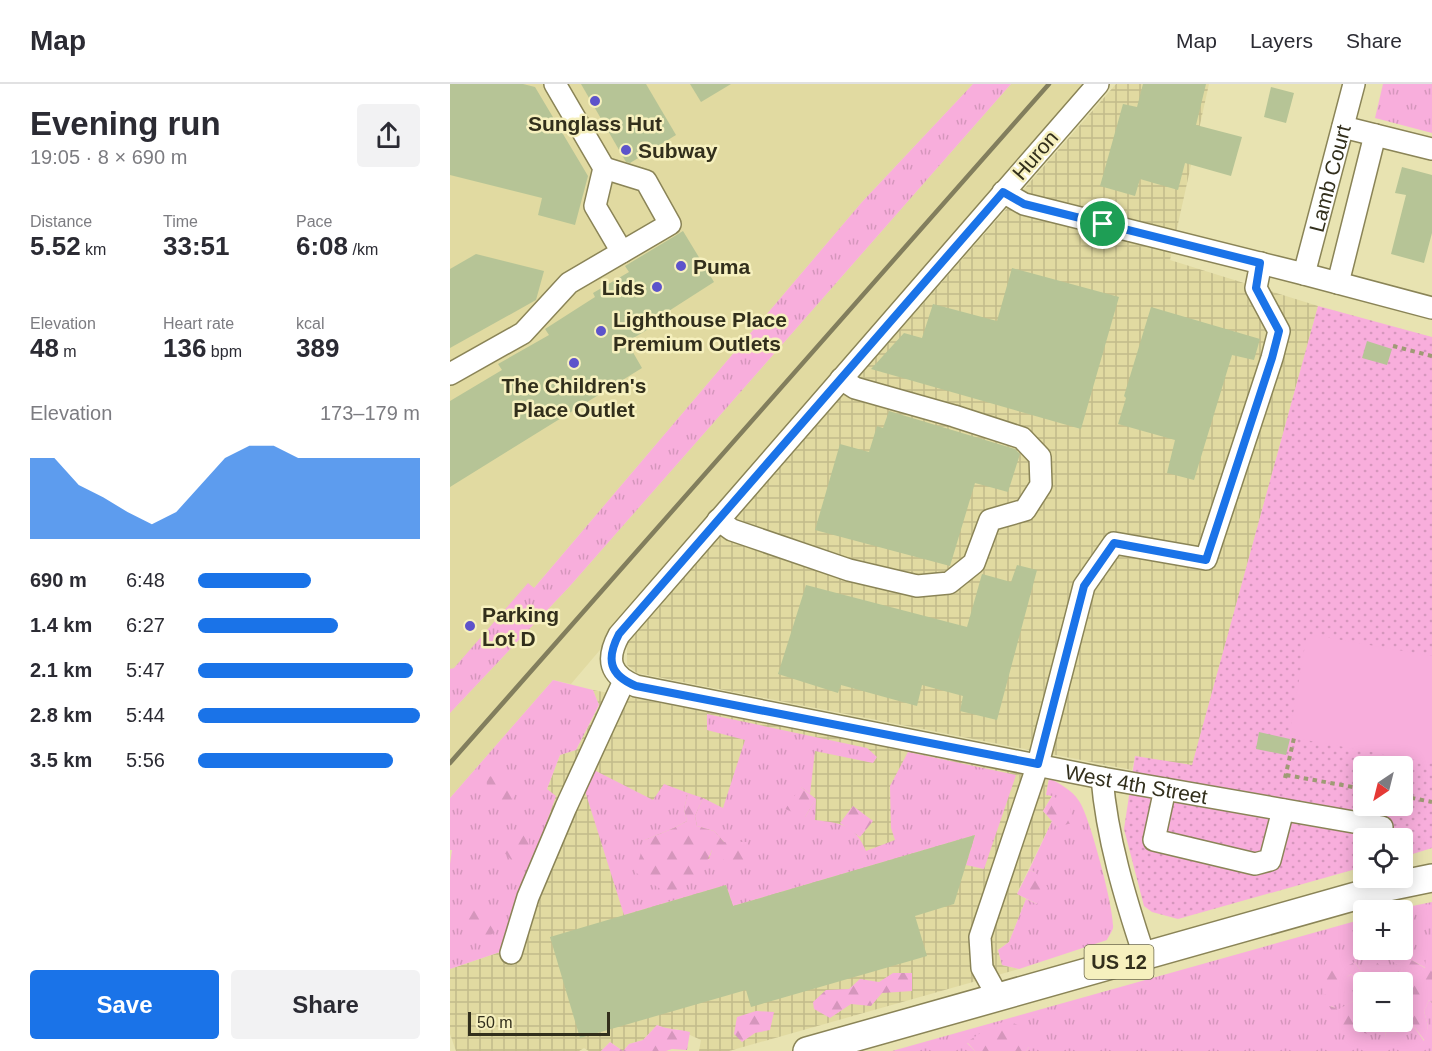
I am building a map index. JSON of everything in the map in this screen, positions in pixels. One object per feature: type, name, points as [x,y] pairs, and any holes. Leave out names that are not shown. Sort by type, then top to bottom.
[{"type":"main road","name":"US 12","points":[[807,1051],[1388,887],[1432,878]]},
{"type":"street","points":[[450,374],[523,333],[569,283],[670,224],[646,181],[604,168],[555,84]]},
{"type":"street","name":"Huron","points":[[624,681],[616,673],[610,650],[619,634],[1098,84]]},
{"type":"street","name":"Lamb Court","points":[[1304,274],[1354,84]]},
{"type":"street","points":[[1342,127],[1432,149]]},
{"type":"street","points":[[1338,283],[1375,135]]},
{"type":"street","points":[[604,168],[595,206],[622,252]]},
{"type":"street","points":[[1003,192],[1024,204],[1432,308]]},
{"type":"street","points":[[998,997],[982,968],[980,937],[1038,764],[1084,586],[1114,543],[1206,560],[1279,331],[1256,288],[1260,263]]},
{"type":"street","points":[[718,520],[732,530],[849,570],[918,586],[949,583],[974,562],[990,520],[1025,510],[1041,484],[1040,457],[1022,438],[855,388],[841,379]]},
{"type":"street","points":[[511,953],[528,897],[566,807],[624,681]]},
{"type":"street","name":"West 4th Street","points":[[624,681],[636,686],[1102,778],[1382,827]]},
{"type":"street","points":[[1102,778],[1105,810],[1129,911],[1144,955]]},
{"type":"street","points":[[1158,788],[1154,840],[1255,864],[1270,860],[1283,810]]},
{"type":"path","points":[[1394,346],[1432,356]]},
{"type":"path","points":[[1294,738],[1286,777],[1353,787]]},
{"type":"path","points":[[1413,798],[1432,802]]},
{"type":"shaded area","name":"Lighthouse Place Premium Outlets","points":[[450,84],[973,84],[862,202],[511,615],[450,675]]},
{"type":"shaded area","points":[[1011,84],[1087,84],[927,266],[571,684],[553,680],[450,798],[450,713],[570,586]]},
{"type":"shaded area","points":[[1116,84],[1209,84],[1170,260],[1318,306],[1192,766],[1135,756],[1132,770],[637,673],[627,665],[627,641]]},
{"type":"shaded area","points":[[593,690],[1049,778],[1046,795],[1052,796],[1043,811],[1052,821],[1017,893],[1026,899],[1009,942],[998,950],[1002,965],[1019,969],[729,1051],[699,1051],[701,1040],[677,1029],[669,1030],[657,1025],[643,1040],[629,1044],[623,1051],[610,1042],[601,1051],[589,1051],[584,1048],[579,1051],[456,1051],[450,1034],[450,969],[500,952],[547,789],[560,755],[576,750],[599,706]]},
{"type":"green space","points":[[973,84],[1011,84],[570,586],[450,713],[450,669],[454,668],[528,583],[534,588],[862,202]]},
{"type":"green space","points":[[1383,84],[1432,84],[1432,133],[1375,118]]},
{"type":"green space","points":[[1318,306],[1432,337],[1432,848],[1413,854],[1413,828],[1353,828],[1353,870],[1178,919],[1152,912],[1144,906],[1124,829],[1135,756],[1192,765]]},
{"type":"green space","points":[[1307,634],[1432,656],[1432,763],[1413,760],[1413,756],[1394,756],[1289,737]]},
{"type":"green space","points":[[553,680],[593,690],[599,705],[576,750],[560,755],[547,789],[556,796],[500,952],[450,969],[452,850],[450,850],[450,798]]},
{"type":"green space","points":[[707,714],[867,748],[877,757],[873,763],[815,751],[810,794],[801,787],[805,817],[816,799],[815,820],[833,822],[846,827],[862,842],[866,851],[895,840],[891,828],[890,786],[908,752],[1016,775],[984,869],[966,865],[975,835],[733,906],[726,885],[624,915],[585,791],[592,769],[653,800],[664,784],[688,793],[684,809],[687,821],[645,840],[709,859],[712,850],[724,842],[714,831],[697,826],[695,816],[703,798],[723,808],[745,740],[707,730]]},
{"type":"green space","points":[[512,773],[516,786],[511,804],[489,802],[486,777]]},
{"type":"green space","points":[[1049,778],[1073,794],[1083,809],[1106,884],[1113,928],[1107,940],[1019,969],[1002,965],[998,950],[1009,942],[1026,899],[1037,904],[1035,872],[1029,870],[1052,821],[1057,827],[1052,796],[1046,795]]},
{"type":"green space","points":[[801,787],[816,799],[805,817],[785,809]]},
{"type":"green space","points":[[688,793],[703,798],[695,816],[697,826],[714,831],[724,842],[747,842],[746,861],[729,864],[712,850],[699,879],[668,894],[635,872],[645,840],[687,821],[684,809]]},
{"type":"green space","points":[[1052,796],[1070,804],[1072,823],[1057,827],[1043,811]]},
{"type":"green space","points":[[853,806],[873,821],[860,837],[840,823]]},
{"type":"green space","points":[[514,833],[528,833],[530,849],[515,864],[499,847]]},
{"type":"green space","points":[[1029,870],[1035,872],[1048,888],[1037,904],[1017,894]]},
{"type":"green space","points":[[471,901],[485,905],[496,931],[482,942],[453,920]]},
{"type":"green space","points":[[1432,902],[1432,954],[1426,954],[1426,968],[1411,960],[1413,960],[1413,906]]},
{"type":"green space","points":[[1353,922],[1353,960],[1400,960],[1404,970],[1380,972],[1372,969],[1371,972],[1362,972],[1355,962],[1347,977],[1351,974],[1353,976],[1353,1001],[1339,1010],[1331,1006],[1345,1034],[1353,1029],[1353,1032],[1385,1032],[1385,1037],[1396,1032],[1413,1032],[1413,1025],[1424,1041],[1428,1026],[1424,1011],[1429,1000],[1432,1003],[1432,1051],[1026,1051],[1029,1047],[967,1043],[975,1051],[892,1051]]},
{"type":"green space","points":[[1426,954],[1432,954],[1432,1003],[1429,1000],[1424,1011],[1428,1026],[1425,1041],[1413,1025],[1413,972],[1397,972],[1403,970],[1391,960],[1412,960],[1425,968]]},
{"type":"green space","points":[[1373,960],[1385,972],[1370,972]]},
{"type":"green space","points":[[1326,961],[1345,967],[1355,962],[1362,972],[1353,972],[1353,976],[1351,974],[1347,977],[1344,993],[1334,991],[1324,995],[1322,974]]},
{"type":"green space","points":[[893,973],[912,973],[912,991],[882,993],[871,1006],[851,1004],[830,1018],[814,1009],[813,1002],[826,990],[849,989],[860,979],[879,982]]},
{"type":"green space","points":[[1353,1001],[1353,1030],[1345,1035],[1329,1006],[1339,1009]]},
{"type":"green space","points":[[756,1011],[774,1012],[770,1030],[755,1033],[742,1042],[734,1034],[737,1017]]},
{"type":"green space","points":[[1007,1020],[1026,1029],[1029,1047],[1026,1051],[975,1051],[967,1042],[985,1030]]},
{"type":"green space","points":[[657,1025],[690,1032],[687,1050],[623,1051],[629,1044],[643,1040]]},
{"type":"green space","points":[[1385,1032],[1396,1032],[1396,1033],[1385,1038]]},
{"type":"green space","points":[[610,1042],[623,1051],[601,1051]]},
{"type":"building","points":[[450,84],[523,84],[535,87],[588,176],[575,225],[538,215],[542,198],[450,175]]},
{"type":"building","points":[[581,84],[646,84],[676,135],[630,163],[626,162]]},
{"type":"building","points":[[690,84],[731,84],[701,102]]},
{"type":"building","points":[[1143,84],[1206,84],[1196,125],[1242,137],[1231,176],[1185,163],[1178,190],[1140,179],[1135,196],[1100,186],[1123,104],[1137,107]]},
{"type":"building","points":[[1271,87],[1294,93],[1286,123],[1264,117]]},
{"type":"building","points":[[1402,167],[1432,175],[1432,233],[1424,263],[1391,254],[1406,195],[1395,193]]},
{"type":"building","points":[[683,231],[714,282],[661,316],[663,320],[627,342],[642,368],[450,487],[450,401],[502,370],[498,364],[549,335],[545,329],[595,297],[593,293],[629,272],[625,266]]},
{"type":"building","points":[[476,254],[544,271],[536,300],[450,348],[450,269]]},
{"type":"building","points":[[1012,268],[1119,297],[1081,429],[871,369],[904,333],[922,338],[933,304],[997,321]]},
{"type":"building","points":[[1151,307],[1260,339],[1254,360],[1232,355],[1194,480],[1167,473],[1175,440],[1118,424],[1126,398],[1124,396]]},
{"type":"building","points":[[1367,341],[1392,349],[1387,365],[1362,358]]},
{"type":"building","points":[[889,411],[1015,449],[1020,454],[1008,492],[975,483],[950,566],[815,530],[840,444],[869,452],[877,426],[883,428]]},
{"type":"building","points":[[1017,565],[1037,570],[997,720],[960,711],[963,696],[922,685],[917,706],[841,685],[838,693],[778,674],[806,585],[967,627],[982,574],[1011,582]]},
{"type":"building","points":[[1259,732],[1290,739],[1286,755],[1256,749]]},
{"type":"building","points":[[975,835],[954,904],[915,916],[927,956],[751,1007],[746,990],[580,1038],[550,937],[726,885],[733,906]]},
{"type":"railway","points":[[450,763],[1049,84]]},
{"type":"place","name":"Sunglass Hut","points":[[595,101]]},
{"type":"place","name":"Subway","points":[[626,150]]},
{"type":"place","name":"Puma","points":[[681,266]]},
{"type":"place","name":"Lids","points":[[657,287]]},
{"type":"place","name":"Lighthouse Place Premium Outlets","points":[[601,331]]},
{"type":"place","name":"The Children's Place Outlet","points":[[574,363]]},
{"type":"place","name":"Parking Lot D","points":[[470,626]]},
{"type":"route","points":[[1003,192],[1024,204],[1103,224],[1260,263],[1256,288],[1279,331],[1206,560],[1114,543],[1084,586],[1038,764],[636,686],[624,681],[616,673],[610,650],[619,634],[1003,192]]}]
